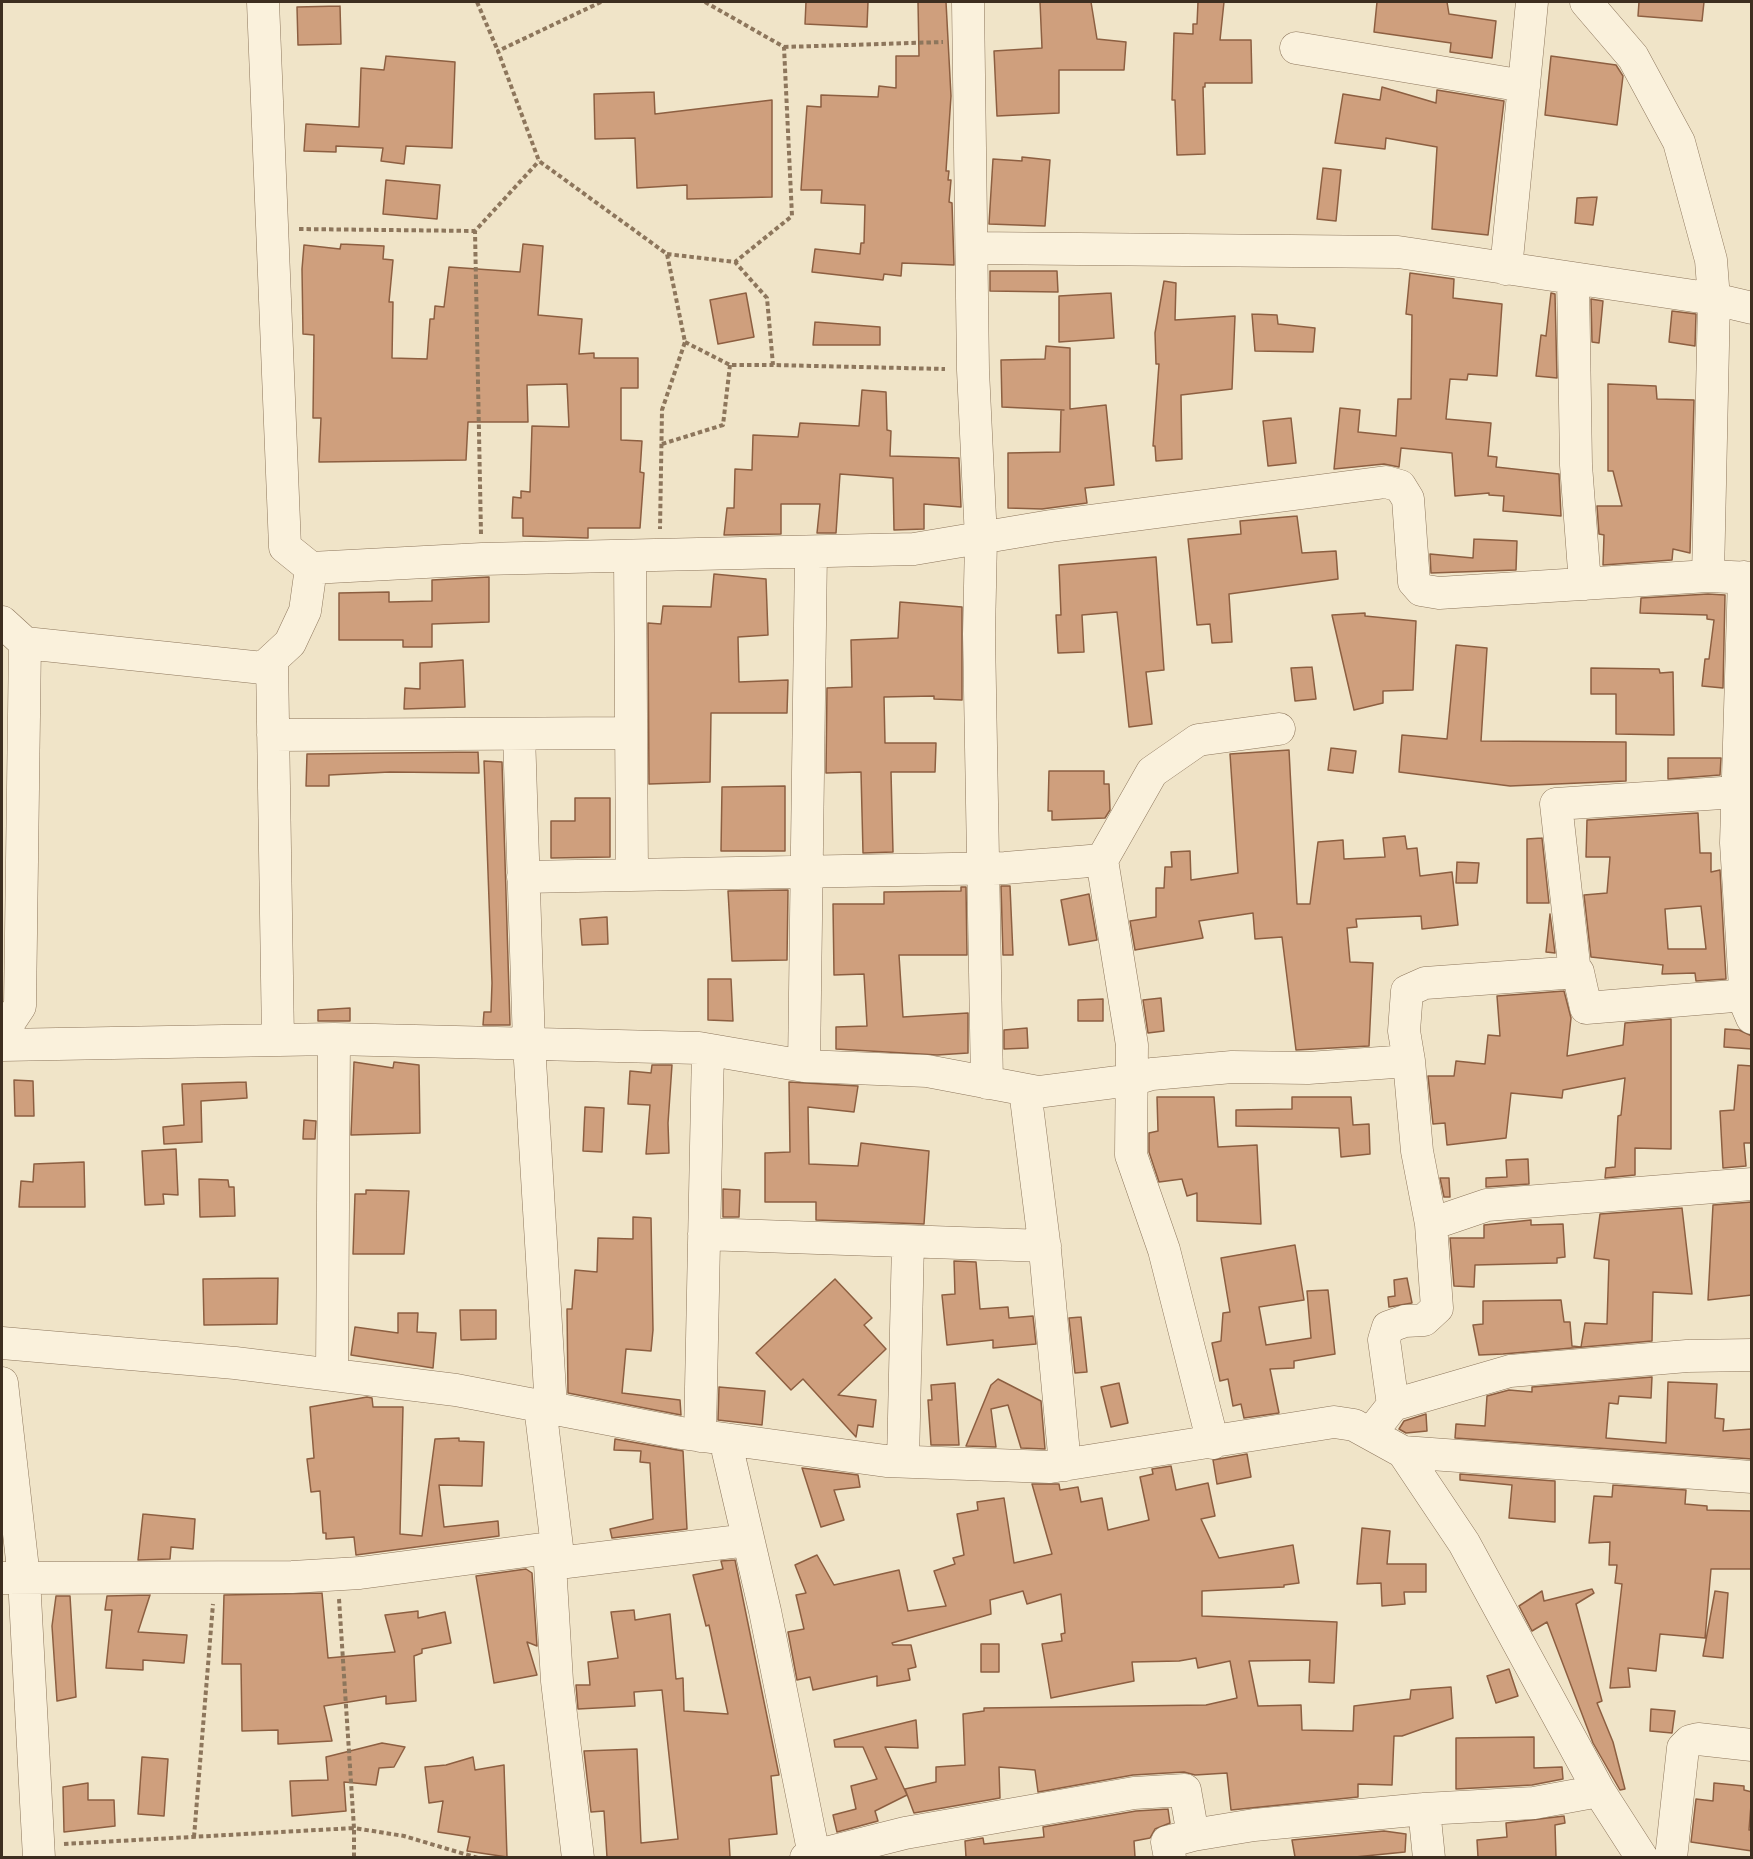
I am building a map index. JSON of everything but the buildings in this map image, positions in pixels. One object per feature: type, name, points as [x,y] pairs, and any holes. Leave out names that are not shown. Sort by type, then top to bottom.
[{"type":"street","points":[[263,2],[274,228],[285,547],[311,568],[482,559],[914,549],[1051,526],[1386,482],[1400,486],[1408,499],[1414,582],[1421,590],[1439,593],[1708,576],[1748,577],[1736,843],[1749,1007],[1586,1008],[1578,972],[1425,983],[1407,992],[1404,1030],[1417,1151],[1431,1224],[1437,1308],[1424,1320],[1405,1321],[1388,1327],[1384,1340],[1393,1405]]},
{"type":"street","points":[[968,2],[973,370],[981,539],[979,634],[987,1083]]},
{"type":"street","points":[[1506,269],[1532,2]]},
{"type":"street","points":[[1586,2],[1633,57],[1678,142],[1711,260],[1714,299],[1708,576]]},
{"type":"street","points":[[1296,48],[1524,86]]},
{"type":"street","points":[[972,248],[1398,252],[1714,299],[1752,308]]},
{"type":"street","points":[[1573,279],[1576,465],[1585,584]]},
{"type":"street","points":[[804,1066],[811,552]]},
{"type":"street","points":[[632,875],[631,733],[645,556]]},
{"type":"street","points":[[2,622],[25,643],[262,668],[290,643],[305,611],[311,568]]},
{"type":"street","points":[[2,1033],[20,1006],[25,643]]},
{"type":"street","points":[[272,660],[278,1040]]},
{"type":"street","points":[[1213,1443],[1164,1250],[1131,1155],[1132,1045],[1102,860],[1152,772],[1198,740],[1279,729]]},
{"type":"street","points":[[273,735],[631,733]]},
{"type":"street","points":[[519,734],[529,1044],[553,1555],[556,1681],[578,1857]]},
{"type":"street","points":[[1575,973],[1556,804],[1737,792]]},
{"type":"street","points":[[523,877],[984,868],[1102,860]]},
{"type":"street","points":[[332,1375],[334,1039]]},
{"type":"street","points":[[2,1045],[334,1039],[708,1050],[804,1066],[927,1071],[1038,1092],[1132,1080],[1152,1074],[1232,1067],[1308,1068],[1409,1060]]},
{"type":"street","points":[[708,1050],[704,1234],[713,1437],[748,1540],[810,1856],[905,1833],[1134,1793],[1185,1790],[1193,1835]]},
{"type":"street","points":[[1025,1090],[1045,1246],[1065,1465]]},
{"type":"street","points":[[1431,1224],[1487,1205],[1752,1184]]},
{"type":"street","points":[[704,1234],[1045,1246]]},
{"type":"street","points":[[903,1461],[908,1242]]},
{"type":"street","points":[[2,1343],[235,1363],[456,1390],[713,1437],[903,1461],[1050,1467],[1213,1443],[1334,1422],[1353,1425],[1403,1452],[1464,1544],[1599,1791],[1642,1857]]},
{"type":"street","points":[[1371,1433],[1393,1405],[1510,1371],[1687,1356],[1752,1355]]},
{"type":"street","points":[[2,1383],[13,1578],[38,1851]]},
{"type":"street","points":[[1403,1452],[1752,1477]]},
{"type":"street","points":[[13,1578],[215,1578],[337,1574],[748,1540]]},
{"type":"street","points":[[1671,1857],[1683,1749],[1690,1742],[1698,1739],[1752,1745]]},
{"type":"street","points":[[1170,1857],[1167,1842],[1193,1835],[1254,1825],[1424,1809],[1534,1803],[1599,1791]]},
{"type":"street","points":[[1424,1809],[1429,1857]]},
{"type":"path","points":[[477,2],[539,161],[667,255],[735,262],[767,298],[772,364]]},
{"type":"path","points":[[498,51],[601,2]]},
{"type":"path","points":[[705,2],[784,47],[968,41]]},
{"type":"path","points":[[735,262],[792,216],[784,47]]},
{"type":"path","points":[[482,559],[475,231],[539,161]]},
{"type":"path","points":[[274,228],[475,231]]},
{"type":"path","points":[[645,556],[662,444],[662,410],[685,342],[667,255]]},
{"type":"path","points":[[685,342],[730,365],[772,364],[973,370]]},
{"type":"path","points":[[662,444],[723,425],[730,365]]},
{"type":"path","points":[[337,1574],[354,1857]]},
{"type":"path","points":[[194,1837],[215,1578]]},
{"type":"path","points":[[38,1851],[194,1837],[354,1828],[404,1836],[478,1857]]}]
